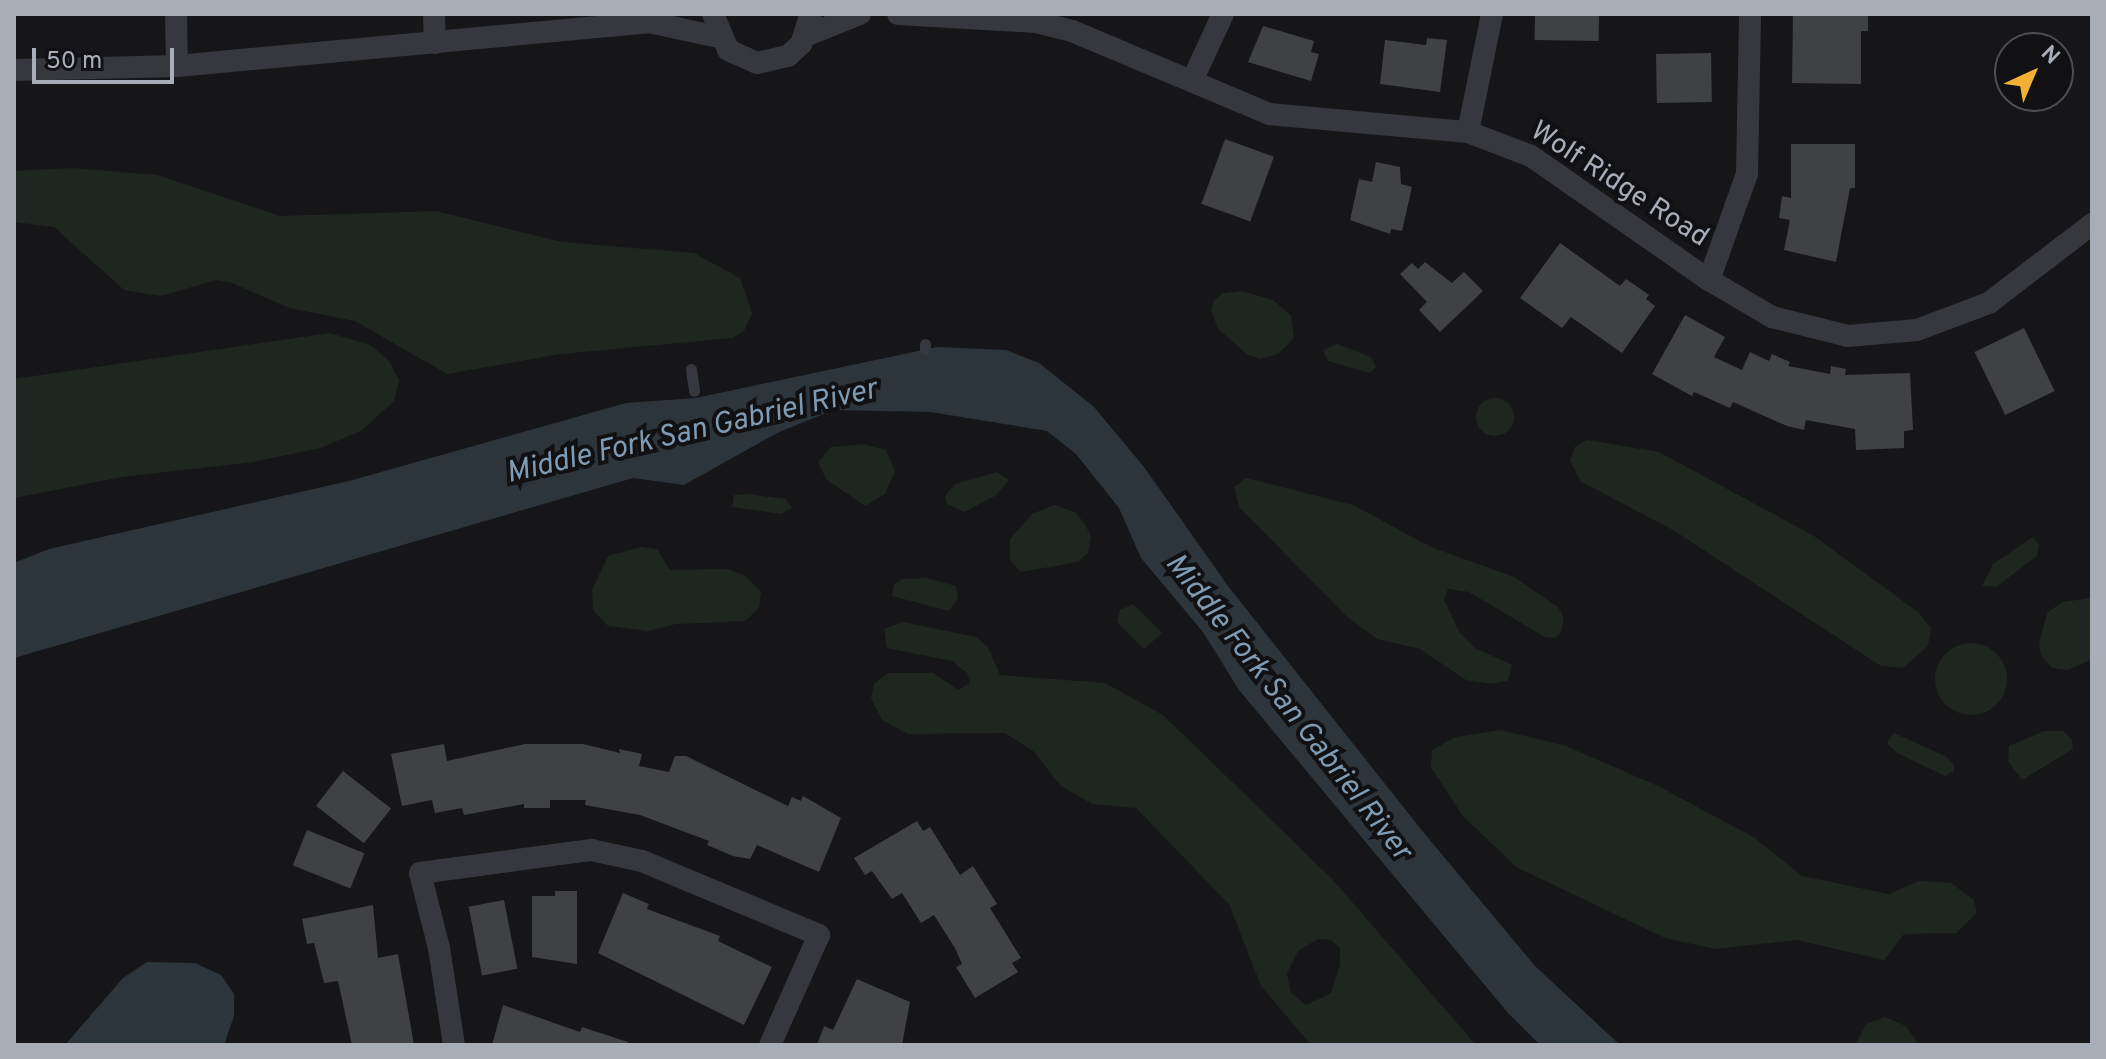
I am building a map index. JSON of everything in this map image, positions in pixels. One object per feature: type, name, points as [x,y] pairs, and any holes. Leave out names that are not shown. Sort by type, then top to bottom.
[{"type":"street","points":[[176,14],[177,66]]},
{"type":"street","points":[[434,14],[435,43]]},
{"type":"street","points":[[713,14],[718,37],[728,50],[757,63],[788,56],[808,25],[860,14]]},
{"type":"street","name":"Wolf Ridge Road","points":[[898,14],[1036,22],[1072,31],[1269,114],[1468,132],[1531,156],[1709,280],[1772,317],[1848,336],[1917,330],[1989,303],[2092,224]]},
{"type":"street","points":[[1192,81],[1223,14]]},
{"type":"street","points":[[1468,132],[1492,14]]},
{"type":"street","points":[[1709,280],[1747,174],[1750,14]]},
{"type":"street","points":[[14,70],[177,66],[435,43],[659,18],[718,37]]},
{"type":"street","points":[[454,1045],[439,948],[420,873],[591,850],[642,861],[819,935],[770,1045]]},
{"type":"lane","points":[[691,369],[694,391]]},
{"type":"shaded area","points":[[73,168],[157,175],[280,216],[436,211],[562,242],[694,253],[740,278],[752,313],[744,331],[732,338],[561,354],[447,374],[355,321],[289,308],[230,282],[216,280],[161,296],[124,290],[54,227],[14,222],[14,171]]},
{"type":"shaded area","points":[[1242,291],[1273,300],[1291,315],[1294,338],[1278,354],[1260,359],[1248,355],[1218,329],[1211,310],[1214,300],[1224,293]]},
{"type":"shaded area","points":[[330,333],[370,345],[389,361],[399,380],[394,401],[361,431],[320,448],[253,462],[122,477],[14,498],[14,379]]},
{"type":"shaded area","points":[[1337,344],[1371,357],[1376,367],[1370,373],[1328,361],[1323,350]]},
{"type":"shaded area","points":[[1495,398],[1508,404],[1514,417],[1508,430],[1495,436],[1482,430],[1476,417],[1482,404]]},
{"type":"shaded area","points":[[1587,440],[1659,452],[1814,536],[1918,612],[1931,628],[1928,646],[1903,668],[1881,666],[1673,530],[1580,481],[1570,460],[1575,447]]},
{"type":"shaded area","points":[[863,444],[886,450],[895,471],[885,494],[865,506],[826,479],[818,462],[831,447]]},
{"type":"shaded area","points":[[997,472],[1009,480],[995,496],[964,512],[947,504],[945,496],[955,484]]},
{"type":"shaded area","points":[[1246,478],[1353,505],[1431,547],[1514,577],[1558,607],[1564,618],[1561,632],[1555,638],[1545,637],[1469,592],[1448,589],[1444,600],[1460,633],[1475,648],[1512,665],[1508,681],[1490,684],[1466,680],[1420,649],[1377,639],[1345,615],[1239,507],[1234,487]]},
{"type":"shaded area","points":[[734,495],[786,499],[792,508],[781,514],[732,507]]},
{"type":"shaded area","points":[[1054,505],[1075,512],[1085,524],[1091,537],[1088,553],[1078,562],[1021,572],[1010,561],[1010,539],[1032,514]]},
{"type":"shaded area","points":[[2033,537],[2039,544],[2037,556],[1996,587],[1982,586],[1993,564]]},
{"type":"shaded area","points":[[641,547],[657,549],[670,570],[727,569],[744,575],[761,592],[759,608],[745,621],[676,624],[648,631],[608,626],[593,610],[592,590],[608,556]]},
{"type":"shaded area","points":[[927,578],[956,586],[958,598],[949,611],[892,596],[894,584],[902,579]]},
{"type":"shaded area","points":[[2092,598],[2092,659],[2068,670],[2052,668],[2041,656],[2039,644],[2047,613],[2062,602]]},
{"type":"shaded area","points":[[1133,604],[1162,633],[1144,649],[1117,622],[1120,610]]},
{"type":"shaded area","points":[[903,622],[976,637],[988,647],[1000,675],[1105,683],[1163,715],[1333,880],[1476,1045],[1311,1045],[1261,986],[1229,904],[1136,808],[1092,804],[1061,786],[1033,751],[1005,733],[908,734],[882,720],[871,698],[874,684],[888,673],[933,673],[958,690],[970,683],[967,673],[952,661],[887,648],[884,629]],"holes":[[[1318,939],[1331,940],[1340,948],[1340,965],[1331,993],[1306,1005],[1291,993],[1287,974],[1298,951]]]},
{"type":"shaded area","points":[[1971,643],[1991,649],[2001,659],[2007,679],[2001,699],[1991,709],[1971,715],[1951,709],[1941,699],[1935,679],[1941,659],[1951,649]]},
{"type":"shaded area","points":[[1501,730],[1566,746],[1658,786],[1755,838],[1802,876],[1889,894],[1919,881],[1951,883],[1974,900],[1977,913],[1956,933],[1904,934],[1884,960],[1797,940],[1715,949],[1665,938],[1516,867],[1462,815],[1431,767],[1432,750],[1456,737]]},
{"type":"shaded area","points":[[2044,731],[2063,731],[2072,739],[2073,749],[2022,780],[2008,761],[2009,746]]},
{"type":"shaded area","points":[[1894,733],[1945,756],[1954,764],[1954,771],[1945,776],[1897,753],[1887,743]]},
{"type":"shaded area","points":[[1885,1017],[1906,1026],[1919,1045],[1855,1045],[1866,1024]]},
{"type":"water","name":"Middle Fork San Gabriel River","points":[[937,347],[1006,350],[1039,363],[1094,407],[1144,467],[1228,586],[1424,833],[1535,966],[1620,1045],[1540,1045],[1508,1013],[1239,690],[1203,632],[1141,558],[1119,508],[1076,454],[1047,431],[931,412],[833,410],[777,433],[684,485],[633,478],[14,658],[14,563],[49,549],[349,481],[626,403],[696,398]]},
{"type":"water","points":[[147,962],[195,963],[221,975],[234,994],[234,1016],[224,1045],[65,1045],[123,978]]},
{"type":"building","points":[[1535,14],[1599,15],[1599,41],[1535,40]]},
{"type":"building","points":[[1793,14],[1868,14],[1868,31],[1861,31],[1861,84],[1792,83]]},
{"type":"building","points":[[1263,26],[1314,41],[1311,52],[1319,54],[1311,81],[1248,62]]},
{"type":"building","points":[[1427,38],[1447,40],[1440,92],[1380,84],[1385,40],[1426,45]]},
{"type":"building","points":[[1711,53],[1712,102],[1657,103],[1656,54]]},
{"type":"building","points":[[1225,139],[1274,157],[1250,222],[1201,204]]},
{"type":"building","points":[[1791,144],[1855,144],[1855,188],[1850,188],[1836,262],[1784,250],[1790,220],[1779,218],[1782,196],[1791,198]]},
{"type":"building","points":[[1376,162],[1400,167],[1401,184],[1412,187],[1402,231],[1391,229],[1390,234],[1350,220],[1359,179],[1372,182]]},
{"type":"building","points":[[1560,243],[1620,286],[1626,279],[1649,295],[1646,299],[1655,306],[1622,353],[1571,317],[1562,328],[1520,298]]},
{"type":"building","points":[[1425,262],[1452,283],[1464,272],[1483,291],[1440,332],[1419,310],[1427,302],[1400,274],[1412,263],[1418,269]]},
{"type":"building","points":[[1685,315],[1725,337],[1714,357],[1742,370],[1750,352],[1769,361],[1772,354],[1790,362],[1788,366],[1830,374],[1831,366],[1846,369],[1845,375],[1910,373],[1913,430],[1904,431],[1904,448],[1856,450],[1855,429],[1806,420],[1804,430],[1787,426],[1733,402],[1730,408],[1694,392],[1692,396],[1652,374]]},
{"type":"building","points":[[2024,328],[2055,391],[2005,415],[1975,352]]},
{"type":"building","points":[[444,744],[447,761],[525,744],[583,744],[620,753],[619,749],[642,754],[639,766],[669,772],[675,756],[686,756],[788,806],[792,797],[801,801],[803,796],[841,818],[819,872],[757,845],[750,859],[733,856],[707,845],[709,841],[640,815],[585,805],[586,800],[550,800],[550,808],[524,808],[524,804],[464,815],[462,808],[435,813],[432,800],[402,806],[391,754]]},
{"type":"building","points":[[343,771],[391,809],[364,843],[316,806]]},
{"type":"building","points":[[917,821],[923,831],[930,827],[960,875],[973,866],[997,904],[990,908],[1021,958],[1012,963],[1018,972],[975,998],[956,967],[962,964],[955,948],[934,915],[921,923],[902,893],[892,899],[872,871],[865,875],[854,858]]},
{"type":"building","points":[[307,830],[364,853],[350,888],[293,865]]},
{"type":"building","points":[[555,891],[577,891],[577,964],[532,957],[532,896],[555,896]]},
{"type":"building","points":[[623,893],[649,904],[647,909],[720,936],[718,941],[772,967],[744,1025],[598,953]]},
{"type":"building","points":[[504,900],[517,969],[482,976],[469,907]]},
{"type":"building","points":[[373,905],[378,958],[398,954],[414,1045],[352,1045],[338,981],[324,983],[314,943],[307,944],[302,919]]},
{"type":"building","points":[[857,979],[910,1002],[902,1045],[817,1045],[824,1026],[833,1030]]},
{"type":"building","points":[[503,1005],[580,1032],[582,1027],[628,1042],[628,1045],[492,1045]]}]
